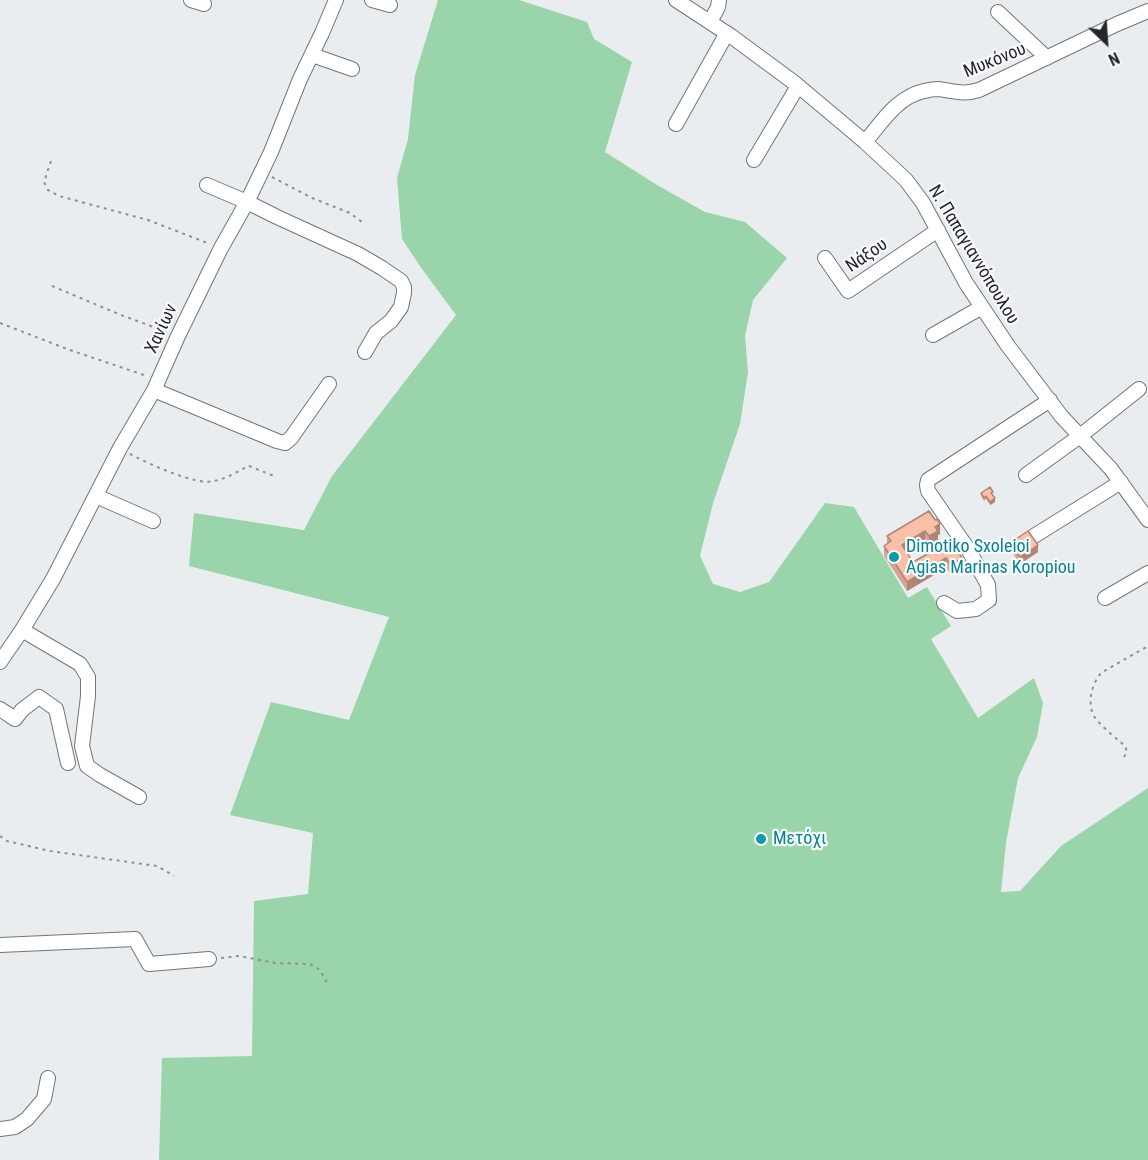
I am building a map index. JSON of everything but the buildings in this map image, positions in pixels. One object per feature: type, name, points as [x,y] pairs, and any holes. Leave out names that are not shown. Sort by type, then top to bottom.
[{"type":"street","points":[[191,0],[204,4]]},
{"type":"street","name":"Χανίων","points":[[0,662],[53,579],[120,448],[156,385],[221,248],[247,202],[271,152],[290,102],[336,0]]},
{"type":"street","points":[[372,0],[390,5]]},
{"type":"street","name":"Ν. Παπαγιαννόπουλου","points":[[676,0],[727,33],[798,86],[906,180],[923,203],[966,283],[1008,346],[1080,436],[1111,469],[1148,520]]},
{"type":"street","points":[[710,22],[719,0]]},
{"type":"street","name":"Μυκόνου","points":[[865,142],[891,110],[913,94],[935,89],[970,93],[1148,11]]},
{"type":"street","points":[[998,12],[1047,58]]},
{"type":"street","points":[[676,124],[727,33]]},
{"type":"street","points":[[312,55],[352,69]]},
{"type":"street","points":[[753,160],[798,86]]},
{"type":"street","points":[[207,185],[358,254],[401,281],[404,287],[401,307],[391,321],[376,333],[365,352]]},
{"type":"street","name":"Νάξου","points":[[825,258],[848,291],[938,230]]},
{"type":"street","points":[[933,335],[982,307]]},
{"type":"street","points":[[156,385],[285,443],[291,438],[329,384]]},
{"type":"street","points":[[1026,475],[1139,389]]},
{"type":"street","points":[[944,603],[957,610],[976,609],[989,600],[988,585],[968,549],[928,491],[928,480],[1050,400]]},
{"type":"street","points":[[1034,536],[1121,482]]},
{"type":"street","points":[[96,496],[153,521]]},
{"type":"street","points":[[1105,598],[1148,573]]},
{"type":"street","points":[[22,630],[80,664],[88,677],[82,746],[87,766],[139,797]]},
{"type":"street","points":[[0,709],[15,719],[22,710],[39,697],[56,709],[68,763]]},
{"type":"street","points":[[0,945],[135,939],[149,964],[209,959]]},
{"type":"street","points":[[0,1129],[15,1127],[27,1119],[44,1099],[48,1078]]},
{"type":"path","points":[[51,161],[44,182],[48,190],[59,196],[147,220],[221,248]]},
{"type":"path","points":[[262,171],[312,198],[350,213],[362,222]]},
{"type":"path","points":[[52,286],[178,336]]},
{"type":"path","points":[[0,323],[156,385]]},
{"type":"path","points":[[120,448],[149,464],[198,481],[213,482],[249,466],[274,476]]},
{"type":"path","points":[[1125,757],[1127,752],[1125,746],[1095,718],[1091,706],[1092,692],[1095,680],[1101,673],[1148,646]]},
{"type":"path","points":[[0,836],[7,841],[50,851],[157,866],[174,876]]},
{"type":"path","points":[[209,959],[239,956],[275,963],[309,964],[320,970],[327,983]]},
{"type":"green space","points":[[438,0],[519,0],[587,22],[594,39],[632,62],[605,152],[705,212],[745,222],[787,258],[753,300],[745,336],[748,372],[740,424],[713,503],[700,556],[713,584],[740,592],[769,582],[825,503],[854,507],[908,598],[927,587],[951,626],[931,639],[978,718],[1034,678],[1043,703],[1037,737],[1018,778],[1006,843],[1001,892],[1020,891],[1061,846],[1148,788],[1148,1160],[159,1160],[162,1058],[252,1056],[254,901],[308,894],[313,833],[230,815],[271,702],[349,720],[389,617],[189,566],[194,513],[304,530],[332,476],[456,315],[402,239],[397,178],[408,139],[415,75]]},
{"type":"place","name":"Dimotiko Sxoleioi Agias Marinas Koropiou","points":[[894,557]]},
{"type":"place","name":"Μετόχι","points":[[761,839]]}]
